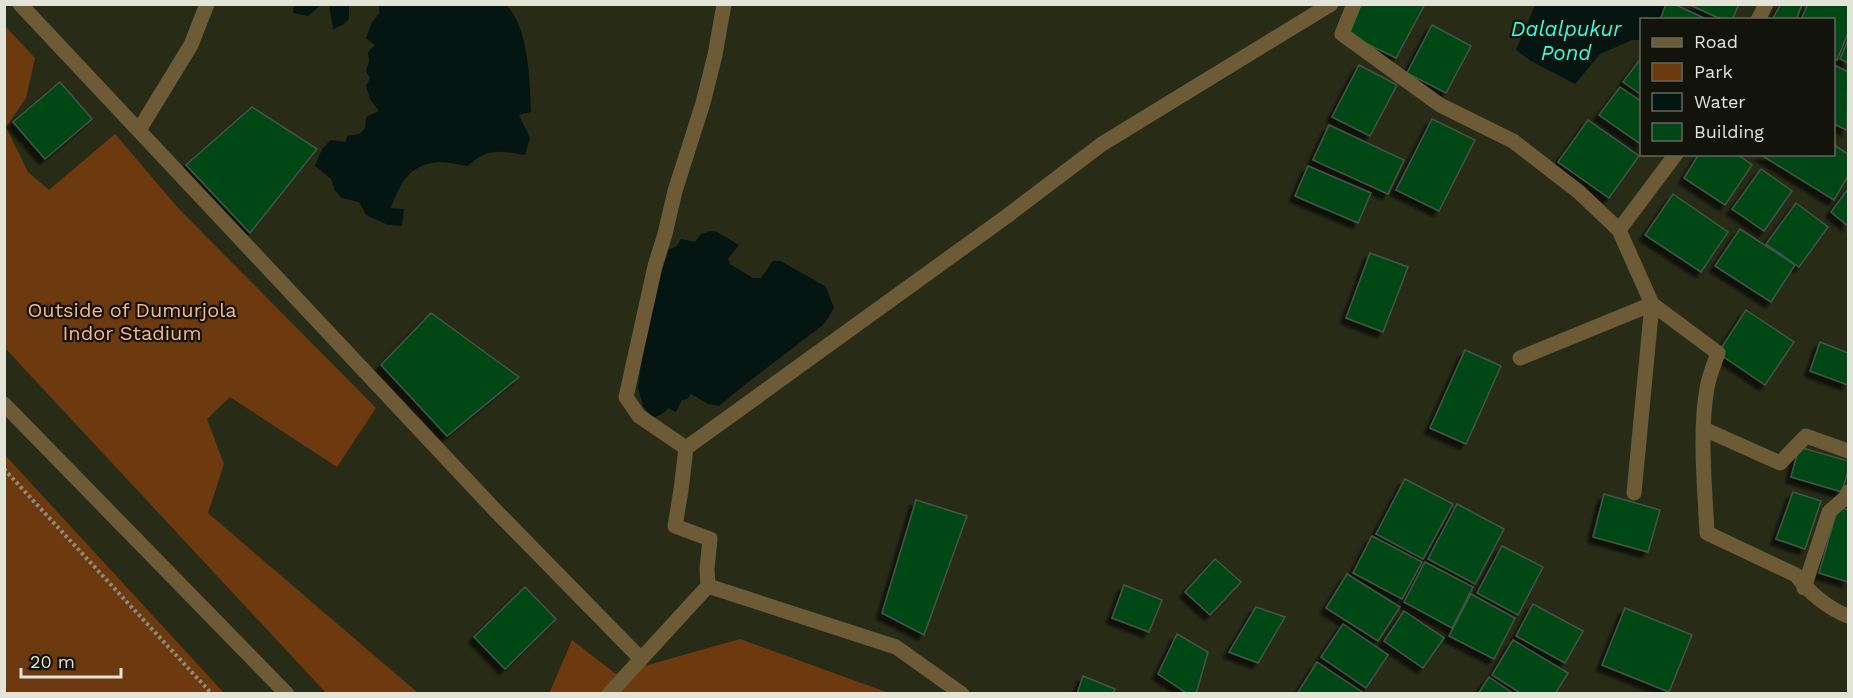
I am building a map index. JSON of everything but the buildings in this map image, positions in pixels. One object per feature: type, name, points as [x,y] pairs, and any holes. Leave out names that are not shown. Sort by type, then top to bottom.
[{"type":"street","points":[[20,4],[494,509],[641,659]]},
{"type":"street","points":[[139,130],[191,45],[207,4]]},
{"type":"street","points":[[686,448],[639,416],[626,397],[655,266],[715,55],[724,4]]},
{"type":"street","points":[[609,693],[708,586],[710,539],[675,526],[686,448],[1007,216],[1102,144],[1331,4]]},
{"type":"street","points":[[1354,4],[1342,34],[1440,105],[1513,141],[1579,192],[1619,230],[1652,304],[1634,494]]},
{"type":"street","points":[[1759,18],[1766,4]]},
{"type":"street","points":[[1619,230],[1674,156]]},
{"type":"street","points":[[1520,358],[1652,304]]},
{"type":"street","points":[[1652,304],[1718,352],[1707,388],[1704,429],[1707,533],[1796,575],[1804,588],[1840,614],[1848,616]]},
{"type":"street","points":[[4,404],[286,693]]},
{"type":"street","points":[[1704,429],[1780,463],[1806,436],[1848,451]]},
{"type":"street","points":[[1804,588],[1829,512],[1847,496],[1848,492]]},
{"type":"street","points":[[708,586],[897,647],[962,693]]},
{"type":"path","points":[[4,469],[212,693]]},
{"type":"green space","name":"Outside of Dumurjola Indor Stadium","points":[[5,26],[35,58],[26,98],[6,127],[28,172],[49,190],[115,134],[179,209],[376,408],[337,467],[230,397],[207,419],[224,464],[208,513],[418,693],[326,693],[5,348]]},
{"type":"green space","points":[[5,455],[224,693],[5,693]]},
{"type":"green space","points":[[740,639],[889,693],[549,694],[572,640],[616,674]]},
{"type":"water","points":[[294,4],[321,5],[308,16],[293,13]]},
{"type":"water","points":[[329,5],[349,5],[349,19],[343,25],[333,29]]},
{"type":"water","points":[[379,5],[506,5],[514,15],[524,41],[529,71],[531,112],[519,115],[530,138],[525,155],[509,152],[488,153],[468,166],[440,162],[413,171],[402,183],[391,208],[404,209],[402,226],[388,225],[366,215],[359,202],[342,198],[335,191],[331,179],[315,166],[321,152],[331,140],[346,142],[347,136],[360,134],[365,128],[366,117],[379,111],[370,99],[366,86],[370,78],[366,71],[369,61],[368,52],[375,45],[366,38],[372,22],[379,14]]},
{"type":"water","name":"Dalalpukur Pond","points":[[1535,5],[1682,5],[1676,18],[1640,18],[1640,40],[1632,40],[1600,54],[1575,84],[1531,61],[1516,50]]},
{"type":"water","points":[[710,231],[717,232],[739,245],[728,259],[730,264],[753,278],[761,278],[773,261],[781,261],[826,287],[834,308],[823,325],[719,406],[708,404],[691,394],[687,399],[682,400],[676,412],[668,408],[664,413],[653,418],[643,406],[638,388],[642,356],[662,270],[669,249],[676,247],[681,239],[695,242],[701,234]]}]
